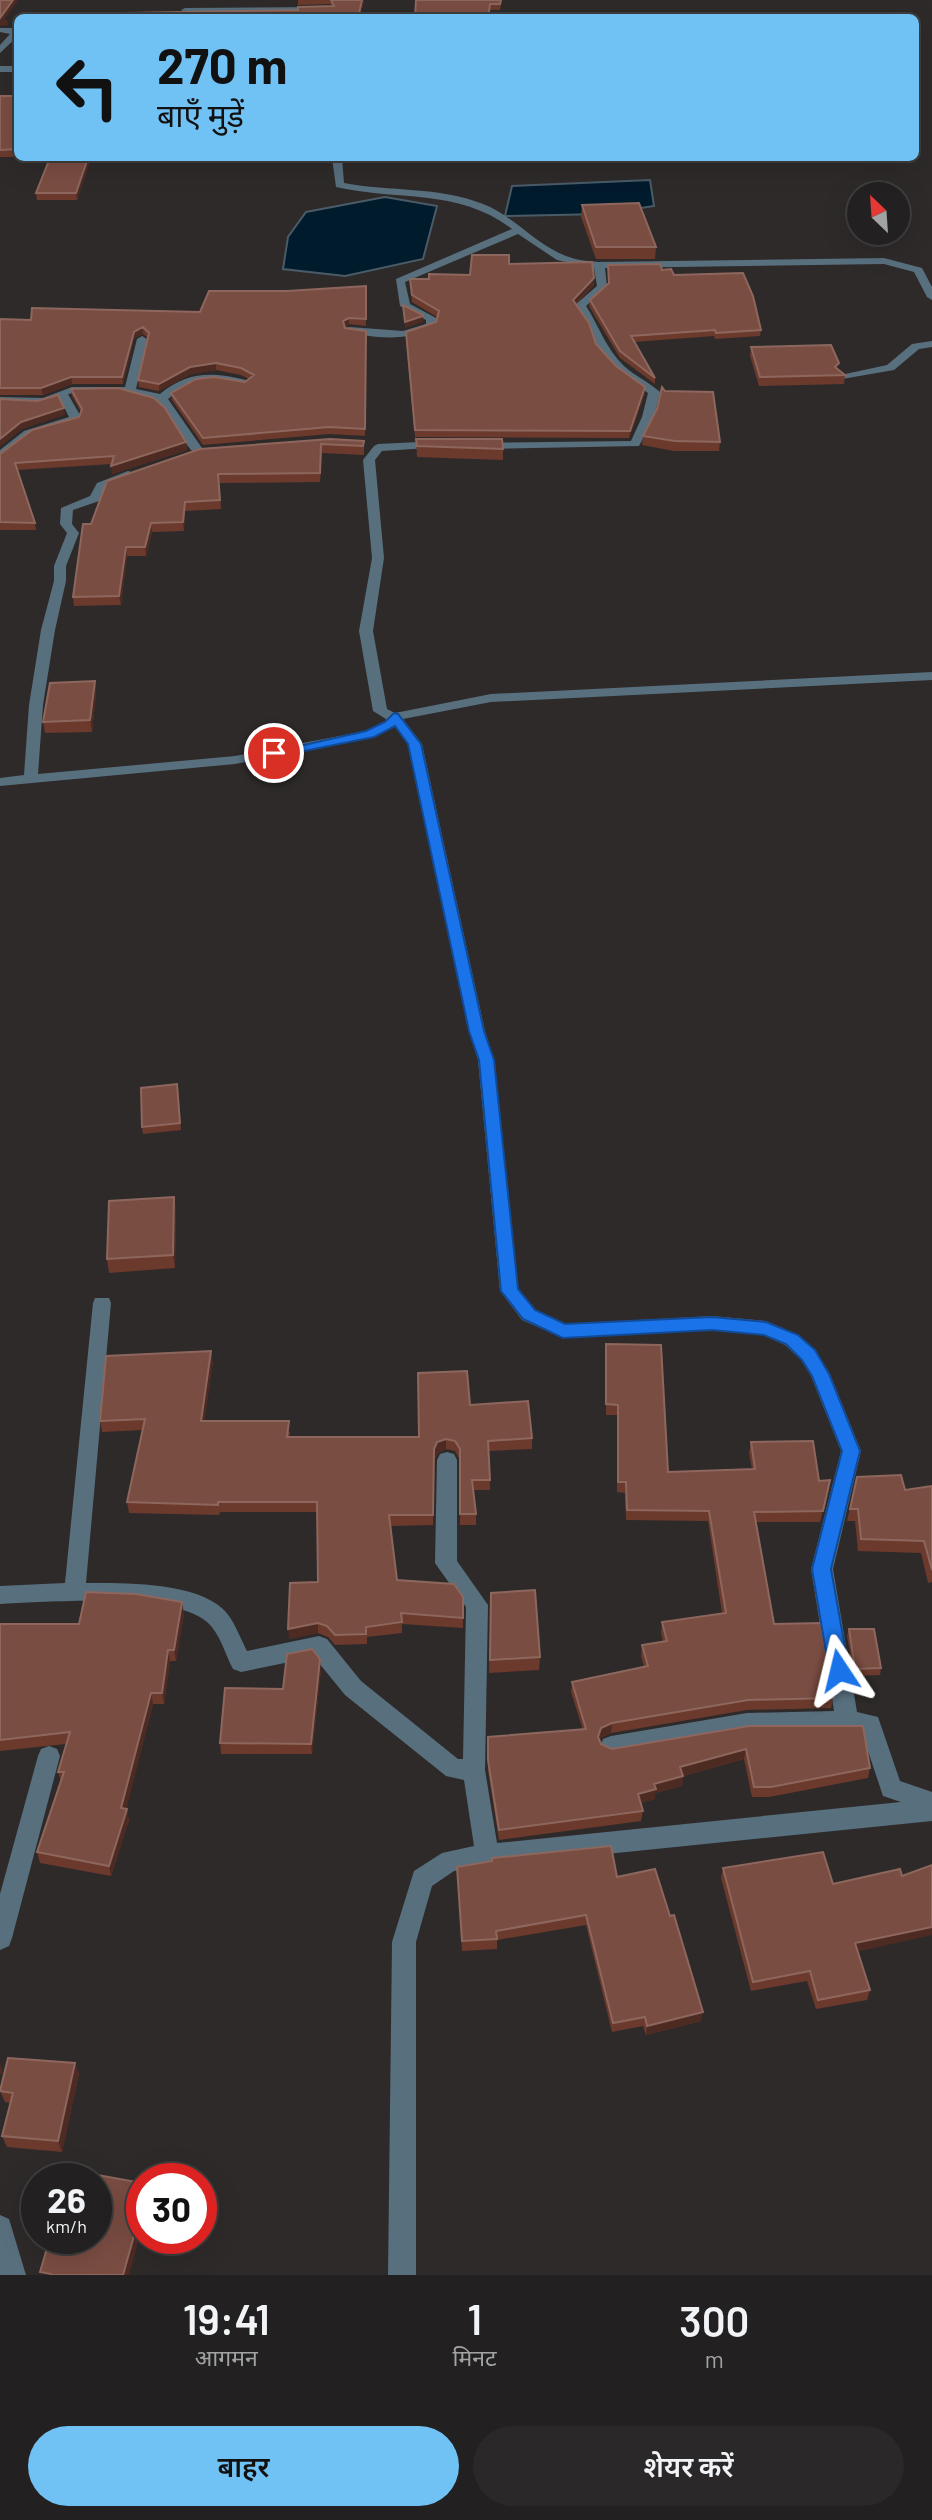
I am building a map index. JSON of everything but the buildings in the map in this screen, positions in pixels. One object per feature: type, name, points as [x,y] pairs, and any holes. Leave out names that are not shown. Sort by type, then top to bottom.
[{"type":"street","points":[[185,10],[332,9]]},
{"type":"street","points":[[0,50],[14,35]]},
{"type":"street","points":[[337,161],[339,185],[461,199],[484,207],[548,253],[564,261],[599,265],[884,261],[918,270],[932,298]]},
{"type":"street","points":[[350,330],[402,333],[425,330],[430,325],[431,318],[405,306],[400,281],[518,230]]},
{"type":"street","points":[[599,265],[602,287],[580,305],[596,329],[601,347],[621,369],[654,392],[648,417],[635,444],[372,445],[369,460],[378,558],[366,631],[380,711],[394,717],[415,744],[477,1031],[486,1060],[509,1291],[529,1315],[563,1331],[712,1323],[766,1328],[792,1340],[808,1355],[820,1374],[851,1451],[822,1569],[847,1721]]},
{"type":"street","points":[[130,391],[142,340]]},
{"type":"street","points":[[842,376],[890,368],[916,346],[932,344]]},
{"type":"street","points":[[161,399],[186,378],[209,375],[246,383]]},
{"type":"street","points":[[0,400],[53,400],[62,393],[130,391],[161,399],[191,445],[192,454],[231,450]]},
{"type":"street","points":[[0,456],[28,433],[74,421],[62,393]]},
{"type":"street","points":[[31,778],[36,705],[48,629],[60,581],[60,566],[73,533],[66,524],[67,508],[94,498],[101,486],[136,472]]},
{"type":"street","points":[[0,782],[235,760],[370,734],[390,724],[394,717],[491,698],[932,676]]},
{"type":"street","points":[[75,1591],[102,1303]]},
{"type":"street","points":[[447,1460],[446,1563],[478,1605],[474,1770],[487,1855]]},
{"type":"street","points":[[0,1595],[75,1591],[169,1596],[214,1614],[241,1662],[319,1646],[353,1688],[454,1769],[474,1770]]},
{"type":"street","points":[[611,1746],[747,1723],[847,1721],[870,1724],[891,1788],[932,1802]]},
{"type":"street","points":[[0,1938],[49,1756]]},
{"type":"street","points":[[402,2275],[404,1942],[422,1879],[450,1861],[487,1855],[932,1811]]},
{"type":"street","points":[[0,2228],[12,2275]]},
{"type":"water","points":[[650,180],[654,206],[602,214],[505,216],[512,186]]},
{"type":"water","points":[[385,197],[437,206],[423,259],[345,276],[283,269],[288,237],[306,212]]},
{"type":"route","points":[[274,753],[370,734],[390,724],[394,717],[415,744],[477,1031],[486,1060],[509,1291],[529,1315],[563,1331],[712,1323],[766,1328],[792,1340],[808,1355],[820,1374],[851,1451],[822,1569],[839,1670]]}]
